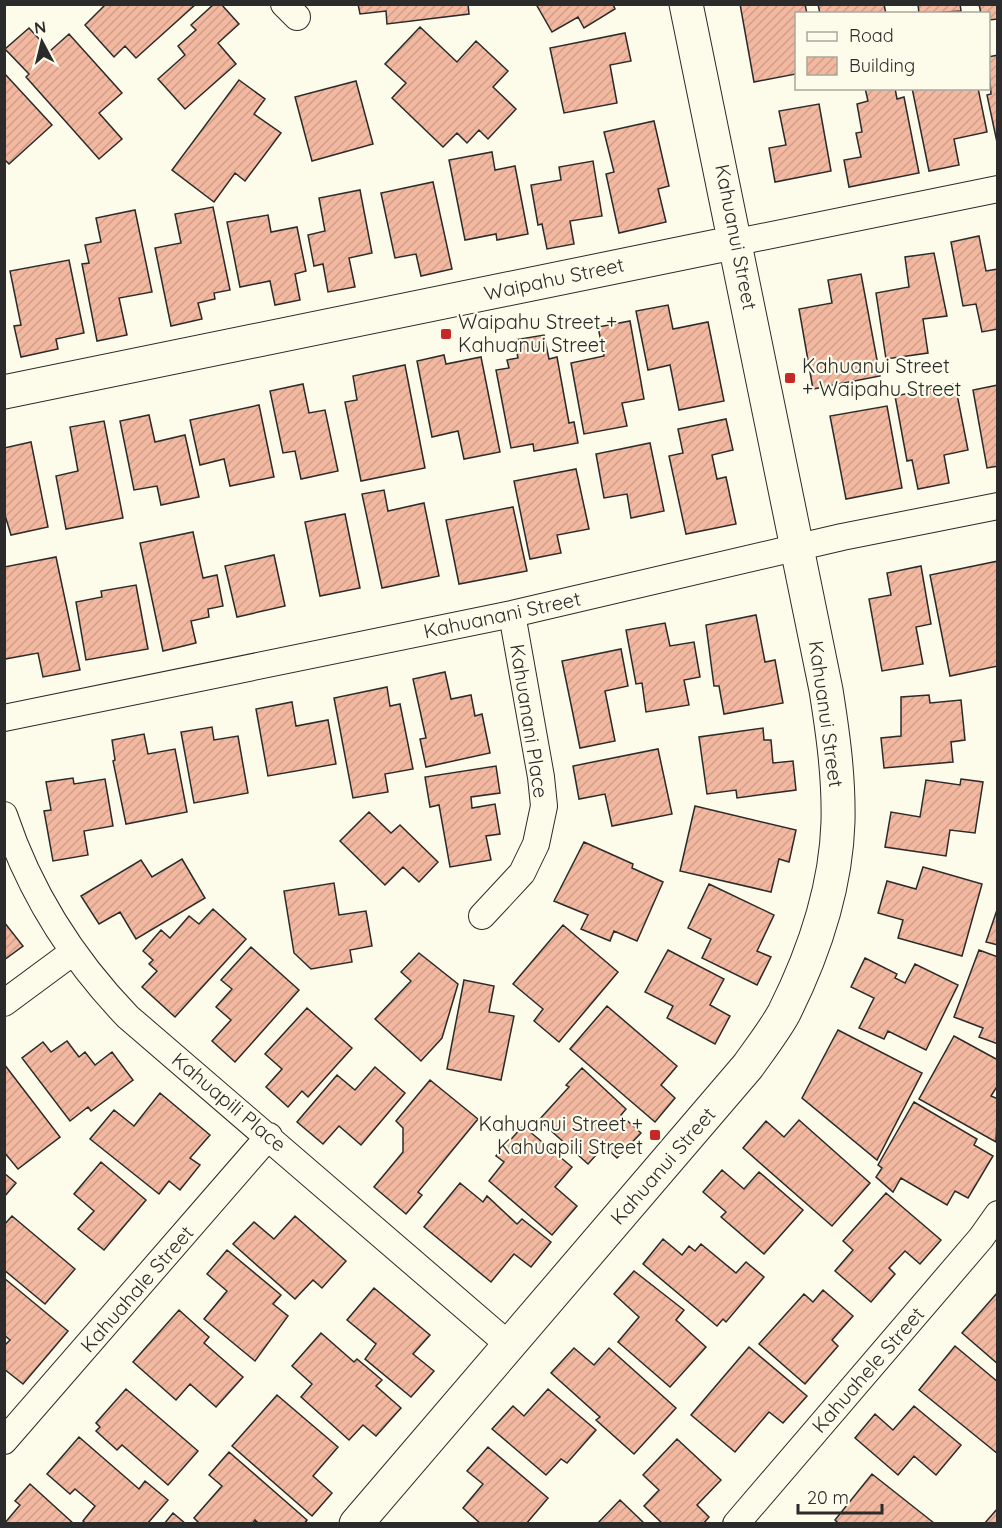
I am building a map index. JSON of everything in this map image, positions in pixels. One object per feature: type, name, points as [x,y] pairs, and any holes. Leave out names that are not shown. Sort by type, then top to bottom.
[{"type":"street","name":"Kahuanui Street","points":[[356,1524],[748,1066],[783,1015],[813,947],[829,886],[838,824],[837,758],[798,547],[687,4]]},
{"type":"street","name":"Waipahu Street","points":[[4,392],[998,189]]},
{"type":"street","name":"Kahuanani Street","points":[[4,718],[512,614],[798,547],[998,506]]},
{"type":"street","name":"Kahuanani Place","points":[[482,916],[522,873],[536,844],[544,806],[541,777],[512,614]]},
{"type":"street","name":"Kahuapili Place","points":[[4,815],[36,894],[73,952],[99,986],[128,1017],[269,1136],[509,1345]]},
{"type":"street","points":[[4,1003],[73,952]]},
{"type":"street","name":"Kahuahale Street","points":[[4,1441],[269,1136]]},
{"type":"street","name":"Kahuahele Street","points":[[736,1524],[981,1238],[998,1214]]},
{"type":"building","points":[[106,4],[196,4],[136,58],[125,46],[114,57],[85,25]]},
{"type":"building","points":[[214,4],[221,4],[239,24],[218,43],[236,64],[185,109],[158,79],[185,55],[178,46],[196,30],[191,25]]},
{"type":"building","points":[[358,4],[468,4],[469,14],[387,24],[386,11],[360,14]]},
{"type":"building","points":[[536,4],[613,4],[615,9],[584,28],[578,17],[552,32]]},
{"type":"building","points":[[740,4],[805,4],[807,12],[795,12],[795,74],[754,82]]},
{"type":"building","points":[[818,4],[884,4],[886,12],[820,12]]},
{"type":"building","points":[[918,4],[960,4],[961,11],[947,12],[919,12]]},
{"type":"building","points":[[979,4],[998,4],[998,19],[990,20],[990,12],[981,12]]},
{"type":"building","points":[[420,27],[457,62],[476,41],[508,71],[493,87],[516,109],[488,139],[479,130],[467,143],[457,133],[443,147],[392,98],[406,83],[385,64]]},
{"type":"building","points":[[29,28],[50,51],[69,34],[122,93],[99,113],[122,139],[99,159],[26,77],[29,74],[5,49]]},
{"type":"building","points":[[625,33],[631,61],[610,65],[617,103],[564,113],[550,48]]},
{"type":"building","points":[[998,55],[998,147],[987,95],[991,94],[990,57]]},
{"type":"building","points":[[4,73],[52,125],[9,164],[4,159]]},
{"type":"building","points":[[239,80],[265,99],[254,114],[281,133],[245,181],[235,173],[214,202],[172,170]]},
{"type":"building","points":[[356,81],[373,144],[312,161],[295,97]]},
{"type":"building","points":[[865,90],[895,90],[897,99],[904,97],[919,173],[849,187],[844,160],[861,157],[856,133],[862,132],[857,104],[868,101]]},
{"type":"building","points":[[912,90],[978,90],[987,132],[954,139],[959,165],[929,171]]},
{"type":"building","points":[[819,104],[831,171],[775,182],[769,148],[786,145],[779,111]]},
{"type":"building","points":[[654,121],[669,186],[658,189],[666,222],[619,233],[606,174],[614,172],[604,132]]},
{"type":"building","points":[[492,152],[495,170],[515,166],[528,234],[497,240],[496,234],[465,240],[449,160]]},
{"type":"building","points":[[593,161],[602,216],[570,221],[574,244],[547,249],[542,224],[538,225],[531,185],[561,180],[559,167]]},
{"type":"building","points":[[433,182],[452,269],[421,276],[416,254],[395,258],[381,193]]},
{"type":"building","points":[[360,190],[372,253],[349,258],[355,287],[328,292],[323,264],[314,266],[308,235],[325,231],[319,198]]},
{"type":"building","points":[[213,207],[230,290],[214,293],[215,299],[198,303],[202,319],[171,326],[155,248],[181,243],[175,214]]},
{"type":"building","points":[[135,210],[152,292],[119,298],[127,335],[97,341],[82,264],[89,263],[85,245],[101,242],[96,218]]},
{"type":"building","points":[[268,215],[271,232],[297,227],[306,271],[295,274],[300,300],[275,305],[270,281],[240,287],[227,222]]},
{"type":"building","points":[[979,236],[986,271],[998,269],[998,329],[982,332],[976,304],[963,306],[951,242]]},
{"type":"building","points":[[934,253],[947,316],[923,319],[928,353],[886,359],[876,293],[909,287],[905,257]]},
{"type":"building","points":[[69,260],[84,333],[56,339],[58,349],[21,357],[14,326],[21,325],[10,271]]},
{"type":"building","points":[[861,274],[880,376],[813,389],[799,309],[832,303],[828,280]]},
{"type":"building","points":[[668,305],[673,329],[708,322],[724,401],[679,410],[670,365],[648,370],[636,311]]},
{"type":"building","points":[[630,321],[644,399],[622,403],[627,426],[584,434],[571,363],[604,356],[598,327]]},
{"type":"building","points":[[544,335],[549,359],[557,357],[569,423],[574,422],[578,443],[534,451],[533,444],[511,448],[496,370],[509,368],[507,360],[518,358],[514,340]]},
{"type":"building","points":[[444,355],[446,364],[481,357],[500,452],[464,459],[458,431],[432,437],[417,361]]},
{"type":"building","points":[[405,365],[425,468],[361,481],[345,402],[357,400],[353,376]]},
{"type":"building","points":[[303,384],[309,413],[325,410],[338,471],[301,479],[295,451],[283,453],[270,391]]},
{"type":"building","points":[[955,384],[968,450],[944,455],[949,483],[918,489],[912,460],[907,461],[895,396]]},
{"type":"building","points":[[998,385],[998,466],[987,468],[973,390]]},
{"type":"building","points":[[259,405],[274,477],[230,486],[224,459],[200,465],[190,420]]},
{"type":"building","points":[[887,406],[902,488],[846,499],[830,416]]},
{"type":"building","points":[[149,415],[155,442],[185,435],[199,497],[161,505],[157,486],[134,490],[120,421]]},
{"type":"building","points":[[726,419],[733,450],[712,455],[717,479],[726,477],[736,524],[686,534],[669,456],[683,453],[678,429]]},
{"type":"building","points":[[104,421],[123,518],[66,529],[56,476],[78,471],[70,427]]},
{"type":"building","points":[[31,442],[48,527],[11,535],[4,512],[4,448]]},
{"type":"building","points":[[650,443],[664,511],[631,518],[627,494],[604,498],[596,454]]},
{"type":"building","points":[[576,469],[589,529],[557,535],[561,553],[530,559],[514,481]]},
{"type":"building","points":[[384,490],[388,511],[424,503],[439,576],[382,588],[362,494]]},
{"type":"building","points":[[513,507],[527,571],[459,584],[446,520]]},
{"type":"building","points":[[345,514],[360,588],[320,596],[305,522]]},
{"type":"building","points":[[193,532],[203,578],[217,575],[223,606],[208,609],[209,617],[191,621],[196,643],[163,651],[140,543]]},
{"type":"building","points":[[274,555],[285,606],[237,617],[225,566]]},
{"type":"building","points":[[56,557],[80,670],[43,677],[38,653],[5,659],[4,567]]},
{"type":"building","points":[[998,561],[998,666],[950,676],[930,575]]},
{"type":"building","points":[[921,566],[931,624],[916,627],[923,664],[882,671],[869,599],[891,595],[887,573]]},
{"type":"building","points":[[136,585],[148,649],[86,660],[76,602],[102,597],[101,591]]},
{"type":"building","points":[[756,615],[765,662],[775,660],[783,703],[724,714],[719,686],[714,686],[706,625]]},
{"type":"building","points":[[665,623],[670,646],[694,642],[700,677],[684,680],[689,705],[646,712],[642,683],[636,684],[626,630]]},
{"type":"building","points":[[621,649],[628,686],[605,691],[615,741],[580,748],[562,661]]},
{"type":"building","points":[[445,672],[451,699],[471,695],[475,716],[482,714],[490,753],[426,767],[420,739],[426,738],[413,679]]},
{"type":"building","points":[[387,687],[390,706],[400,704],[413,769],[385,774],[388,792],[353,798],[334,698]]},
{"type":"building","points":[[929,695],[930,703],[961,700],[965,740],[951,742],[953,762],[884,768],[881,738],[901,736],[901,697]]},
{"type":"building","points":[[292,702],[296,726],[328,720],[336,764],[268,776],[256,709]]},
{"type":"building","points":[[212,727],[214,740],[238,736],[248,793],[194,803],[181,732]]},
{"type":"building","points":[[763,728],[764,740],[771,740],[773,763],[793,761],[796,790],[737,798],[736,790],[707,794],[699,737]]},
{"type":"building","points":[[144,734],[148,754],[175,749],[187,812],[126,824],[113,761],[115,760],[112,740]]},
{"type":"building","points":[[658,749],[672,814],[612,826],[605,794],[579,799],[573,766]]},
{"type":"building","points":[[496,766],[500,793],[471,797],[472,808],[495,804],[500,834],[486,836],[491,860],[450,867],[439,805],[430,807],[425,777]]},
{"type":"building","points":[[73,778],[74,784],[105,779],[113,826],[84,831],[88,855],[53,861],[44,811],[51,810],[46,782]]},
{"type":"building","points":[[961,779],[983,782],[975,833],[950,830],[946,856],[885,847],[891,812],[920,817],[926,780],[960,785]]},
{"type":"building","points":[[695,806],[796,830],[789,862],[779,859],[771,892],[680,871]]},
{"type":"building","points":[[369,812],[391,833],[400,825],[438,862],[419,882],[403,867],[385,885],[340,841]]},
{"type":"building","points":[[584,842],[633,864],[632,868],[663,882],[637,941],[614,931],[610,941],[581,929],[588,915],[554,901]]},
{"type":"building","points":[[182,859],[205,898],[136,939],[120,912],[99,924],[81,896],[141,860],[152,877]]},
{"type":"building","points":[[923,867],[982,884],[962,956],[898,938],[903,920],[878,913],[887,881],[916,889]]},
{"type":"building","points":[[334,883],[339,915],[366,911],[372,946],[350,950],[352,962],[311,969],[294,953],[284,891]]},
{"type":"building","points":[[709,884],[774,915],[757,951],[771,957],[757,985],[702,958],[711,939],[688,928]]},
{"type":"building","points":[[998,907],[998,945],[986,942]]},
{"type":"building","points":[[213,909],[246,939],[175,1017],[142,987],[157,971],[149,964],[153,960],[143,951],[161,930],[170,938],[189,916],[199,924]]},
{"type":"building","points":[[4,922],[23,946],[4,960]]},
{"type":"building","points":[[563,925],[618,972],[559,1042],[534,1021],[543,1009],[513,984]]},
{"type":"building","points":[[251,947],[299,990],[235,1062],[212,1041],[231,1020],[216,1007],[232,989],[221,980]]},
{"type":"building","points":[[668,950],[724,979],[710,1005],[730,1016],[715,1044],[667,1018],[673,1006],[645,992]]},
{"type":"building","points":[[979,950],[998,957],[998,1044],[979,1037],[983,1028],[954,1017]]},
{"type":"building","points":[[419,953],[458,984],[442,1038],[421,1061],[375,1019],[411,981],[401,972]]},
{"type":"building","points":[[865,958],[897,974],[895,978],[905,983],[915,964],[958,985],[926,1050],[888,1031],[884,1039],[859,1028],[874,998],[851,987]]},
{"type":"building","points":[[464,980],[494,986],[489,1012],[514,1016],[501,1080],[447,1069]]},
{"type":"building","points":[[607,1006],[677,1066],[661,1085],[675,1098],[655,1122],[570,1049]]},
{"type":"building","points":[[307,1008],[352,1048],[308,1097],[302,1091],[288,1107],[266,1087],[282,1069],[265,1054]]},
{"type":"building","points":[[838,1030],[922,1073],[877,1160],[802,1098]]},
{"type":"building","points":[[954,1036],[998,1060],[998,1085],[991,1096],[998,1099],[996,1142],[919,1099]]},
{"type":"building","points":[[67,1041],[79,1057],[85,1052],[95,1065],[112,1052],[133,1080],[91,1111],[88,1107],[70,1121],[22,1058],[43,1042],[51,1052]]},
{"type":"building","points":[[4,1064],[60,1137],[18,1169],[4,1152]]},
{"type":"building","points":[[375,1067],[405,1093],[361,1145],[339,1126],[323,1144],[297,1122],[337,1075],[355,1090]]},
{"type":"building","points":[[582,1068],[626,1109],[621,1115],[641,1133],[617,1158],[604,1146],[588,1164],[539,1120],[569,1087],[566,1085]]},
{"type":"building","points":[[430,1080],[478,1119],[418,1192],[422,1195],[406,1214],[374,1187],[403,1152],[403,1128],[396,1121]]},
{"type":"building","points":[[160,1093],[210,1135],[190,1158],[200,1165],[180,1190],[169,1181],[159,1194],[90,1139],[114,1110],[134,1126]]},
{"type":"building","points":[[914,1102],[977,1139],[974,1145],[993,1156],[968,1198],[955,1191],[947,1205],[901,1178],[893,1192],[876,1177],[882,1168],[878,1165]]},
{"type":"building","points":[[799,1120],[870,1183],[832,1226],[743,1148],[766,1121],[784,1137]]},
{"type":"building","points":[[523,1126],[572,1167],[555,1187],[577,1206],[552,1235],[489,1181],[504,1162],[496,1156]]},
{"type":"building","points":[[101,1162],[146,1200],[104,1250],[78,1229],[94,1211],[74,1194]]},
{"type":"building","points":[[722,1170],[744,1189],[759,1172],[803,1210],[764,1254],[721,1217],[726,1212],[703,1192]]},
{"type":"building","points":[[4,1173],[16,1183],[4,1197]]},
{"type":"building","points":[[460,1183],[483,1202],[487,1196],[517,1224],[522,1219],[551,1242],[531,1267],[514,1254],[491,1282],[424,1227]]},
{"type":"building","points":[[886,1193],[941,1240],[920,1264],[905,1251],[889,1268],[895,1274],[871,1302],[835,1271],[853,1250],[843,1241]]},
{"type":"building","points":[[12,1216],[75,1269],[45,1304],[4,1270],[4,1225]]},
{"type":"building","points":[[295,1216],[346,1261],[322,1288],[313,1280],[295,1299],[233,1244],[254,1222],[274,1239]]},
{"type":"building","points":[[663,1239],[682,1255],[689,1246],[695,1251],[701,1244],[736,1273],[746,1262],[764,1277],[726,1322],[723,1319],[717,1326],[643,1264]]},
{"type":"building","points":[[227,1250],[281,1295],[273,1304],[288,1316],[255,1361],[204,1319],[227,1291],[207,1274]]},
{"type":"building","points":[[634,1271],[684,1310],[676,1320],[706,1347],[670,1387],[618,1342],[639,1317],[614,1294]]},
{"type":"building","points":[[4,1278],[68,1331],[23,1384],[4,1369],[4,1346],[10,1340],[4,1335]]},
{"type":"building","points":[[374,1288],[430,1335],[413,1354],[434,1371],[411,1397],[365,1359],[376,1344],[347,1320]]},
{"type":"building","points":[[823,1290],[853,1316],[832,1340],[838,1346],[805,1384],[759,1344],[804,1294],[813,1302]]},
{"type":"building","points":[[998,1292],[998,1364],[962,1333]]},
{"type":"building","points":[[179,1310],[209,1337],[204,1343],[243,1377],[216,1407],[190,1384],[176,1400],[133,1362]]},
{"type":"building","points":[[321,1333],[354,1362],[357,1359],[382,1380],[376,1386],[401,1408],[376,1436],[363,1425],[349,1440],[301,1397],[312,1384],[292,1366]]},
{"type":"building","points":[[955,1346],[998,1382],[998,1454],[919,1390]]},
{"type":"building","points":[[749,1347],[807,1396],[783,1423],[769,1412],[735,1452],[691,1415]]},
{"type":"building","points":[[574,1348],[594,1365],[609,1348],[676,1408],[634,1454],[596,1420],[600,1417],[551,1373]]},
{"type":"building","points":[[126,1389],[198,1451],[168,1485],[122,1445],[117,1450],[96,1431],[100,1427],[96,1423]]},
{"type":"building","points":[[548,1389],[596,1430],[567,1463],[561,1459],[546,1475],[492,1429],[513,1406],[524,1416]]},
{"type":"building","points":[[277,1395],[338,1447],[313,1476],[332,1493],[312,1516],[232,1446]]},
{"type":"building","points":[[914,1406],[961,1445],[936,1475],[914,1456],[898,1475],[855,1438],[875,1414],[893,1430]]},
{"type":"building","points":[[79,1437],[139,1489],[145,1481],[168,1500],[147,1524],[86,1524],[83,1521],[95,1506],[75,1489],[70,1494],[47,1474]]},
{"type":"building","points":[[677,1439],[721,1480],[697,1505],[709,1517],[703,1524],[663,1524],[644,1506],[659,1490],[643,1475]]},
{"type":"building","points":[[488,1447],[548,1498],[526,1524],[481,1524],[463,1508],[483,1484],[467,1471]]},
{"type":"building","points":[[229,1452],[307,1520],[304,1524],[259,1524],[255,1520],[252,1524],[200,1524],[194,1518],[222,1486],[209,1475]]},
{"type":"building","points":[[872,1474],[934,1524],[839,1524],[835,1520]]},
{"type":"building","points":[[30,1484],[74,1524],[4,1524],[20,1505],[15,1501]]},
{"type":"building","points":[[620,1500],[645,1524],[597,1524]]},
{"type":"building","points":[[998,1508],[998,1524],[984,1524]]},
{"type":"building","points":[[173,1513],[186,1524],[164,1524]]},
{"type":"place","name":"Waipahu Street + Kahuanui Street","points":[[446,334]]},
{"type":"place","name":"Kahuanui Street + Waipahu Street","points":[[790,378]]},
{"type":"place","name":"Kahuanui Street + Kahuapili Street","points":[[655,1135]]}]
